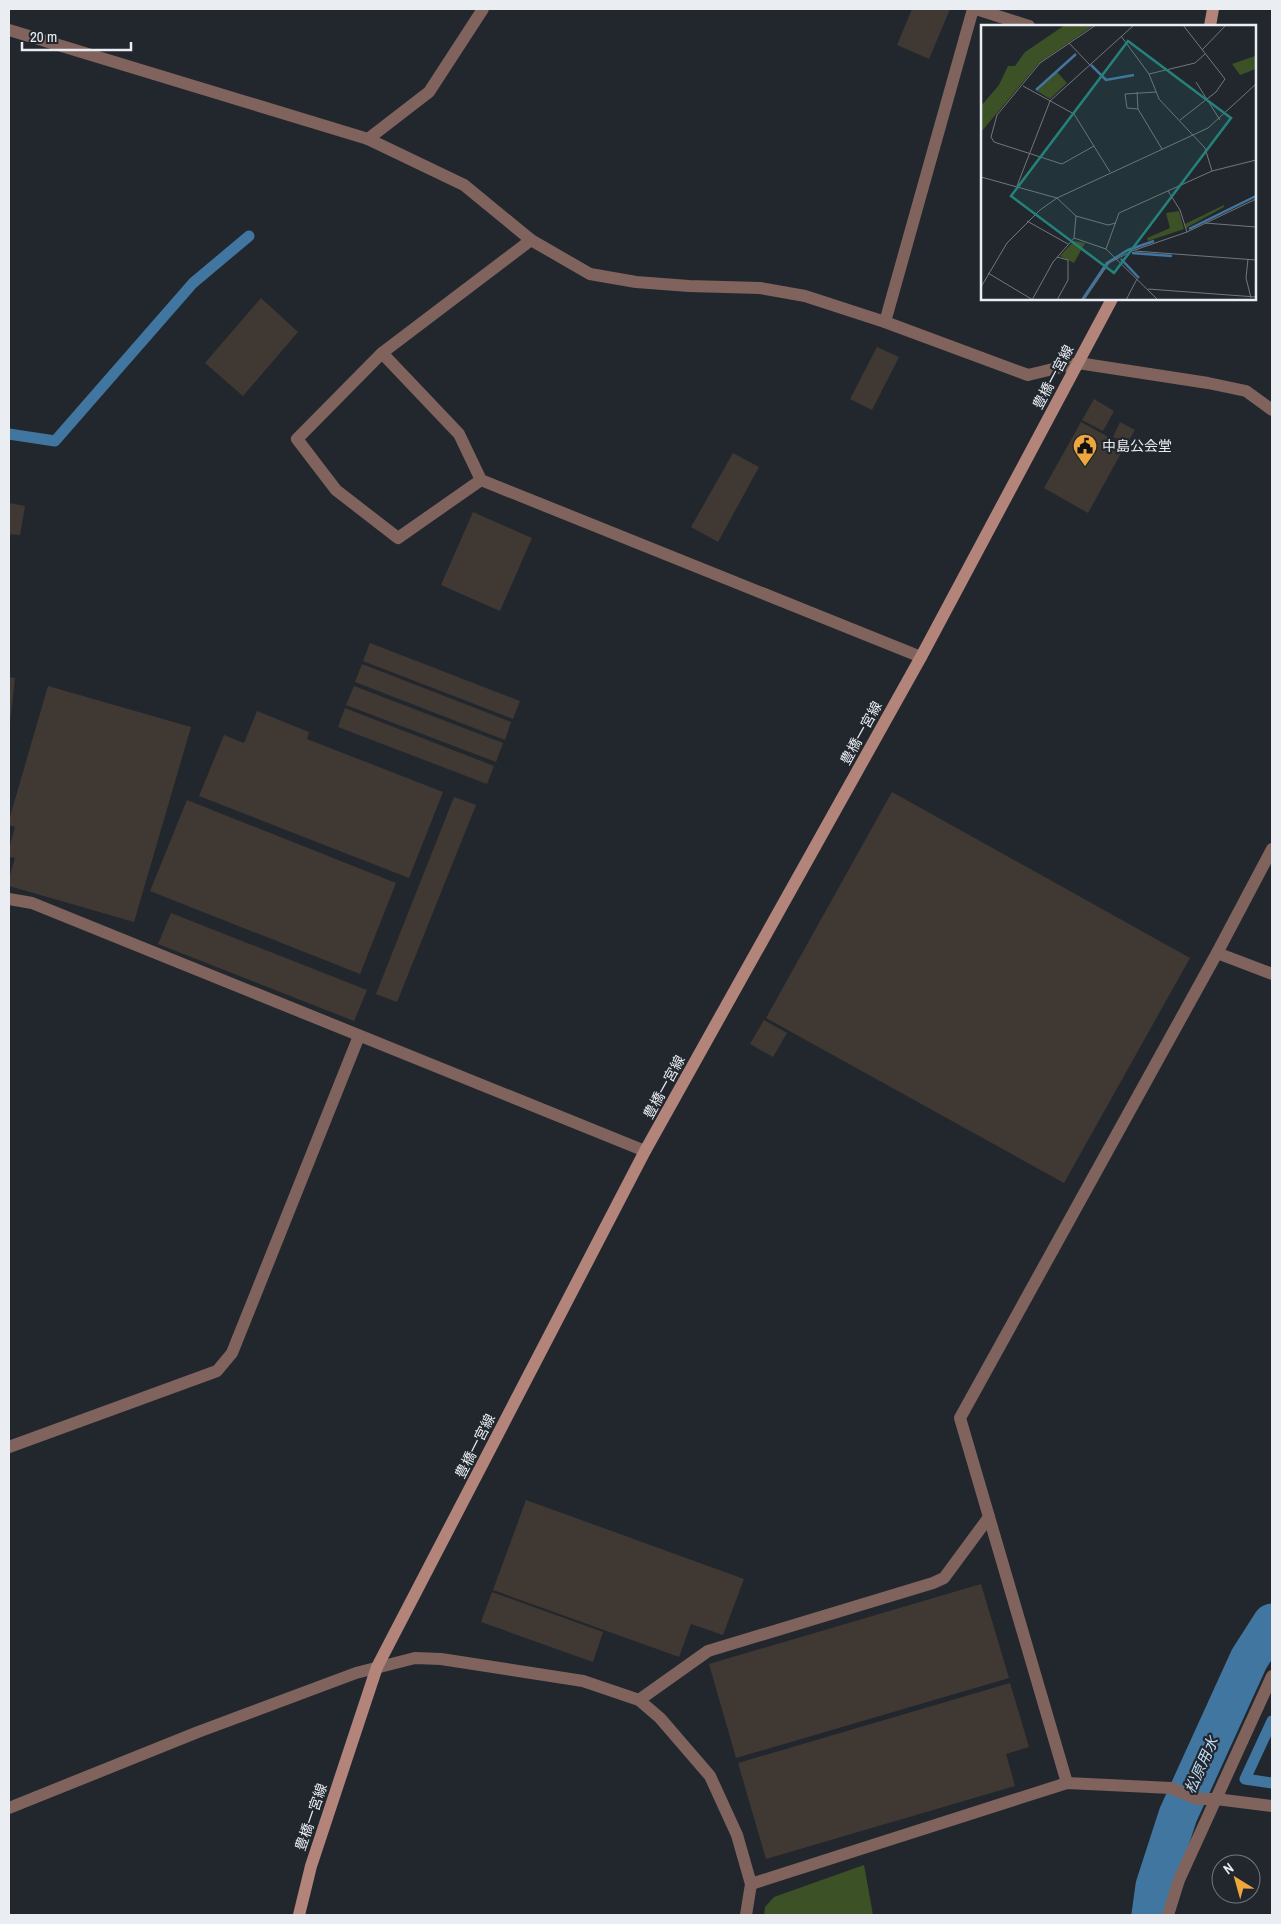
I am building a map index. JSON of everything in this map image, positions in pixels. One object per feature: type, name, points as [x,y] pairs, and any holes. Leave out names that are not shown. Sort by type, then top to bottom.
[{"type":"main road","points":[[1210,25],[1213,9]]},
{"type":"main road","name":"豊橋一宮線","points":[[299,1915],[311,1866],[377,1667],[645,1151],[921,657],[1111,300]]},
{"type":"street","points":[[368,139],[429,92],[482,9]]},
{"type":"street","points":[[885,322],[975,9],[1026,25]]},
{"type":"street","points":[[9,30],[368,139],[464,185],[531,240],[590,274],[636,282],[760,288],[805,296],[885,322],[1028,374],[1078,363],[1208,383],[1246,391],[1272,410]]},
{"type":"street","points":[[481,480],[398,538],[336,490],[297,439],[382,352],[531,240]]},
{"type":"street","points":[[382,352],[459,434],[481,480],[921,657]]},
{"type":"street","points":[[1067,1783],[960,1418],[1217,953],[1272,849]]},
{"type":"street","points":[[9,899],[32,903],[645,1151]]},
{"type":"street","points":[[1217,953],[1272,974]]},
{"type":"street","points":[[9,1447],[216,1372],[232,1354],[359,1036]]},
{"type":"street","points":[[640,1700],[708,1651],[944,1578],[989,1517]]},
{"type":"street","points":[[9,1808],[198,1732],[356,1673],[415,1658],[442,1659],[583,1681],[640,1700],[660,1718],[710,1776],[737,1835],[751,1884],[746,1915]]},
{"type":"street","points":[[1168,1915],[1179,1880],[1272,1676]]},
{"type":"street","points":[[751,1884],[1067,1783],[1171,1788],[1198,1799],[1216,1799],[1272,1806]]},
{"type":"green space","points":[[864,1865],[873,1915],[764,1915],[765,1907],[774,1897]]},
{"type":"building","points":[[912,9],[950,9],[929,59],[897,45]]},
{"type":"building","points":[[261,298],[298,332],[243,396],[205,363]]},
{"type":"building","points":[[877,347],[899,357],[872,410],[850,399]]},
{"type":"building","points":[[1094,399],[1114,411],[1103,431],[1082,420]]},
{"type":"building","name":"中島公会堂","points":[[1081,422],[1125,446],[1088,513],[1044,488]]},
{"type":"building","points":[[1120,422],[1135,430],[1127,444],[1113,437]]},
{"type":"building","points":[[733,453],[759,467],[718,542],[691,527]]},
{"type":"building","points":[[9,503],[25,506],[20,535],[9,534]]},
{"type":"building","points":[[473,512],[532,538],[500,611],[441,585]]},
{"type":"building","points":[[370,643],[520,701],[513,719],[363,661]]},
{"type":"building","points":[[362,664],[511,722],[505,740],[355,682]]},
{"type":"building","points":[[9,677],[15,678],[10,723],[9,723]]},
{"type":"building","points":[[48,686],[191,727],[134,922],[9,886],[15,858],[9,857],[9,849],[15,827],[9,825],[9,820]]},
{"type":"building","points":[[354,686],[503,743],[496,762],[346,705]]},
{"type":"building","points":[[345,708],[494,766],[487,784],[338,727]]},
{"type":"building","points":[[257,711],[309,732],[307,739],[443,792],[409,878],[199,796],[224,735],[244,743]]},
{"type":"building","points":[[892,792],[1190,958],[1064,1183],[766,1018]]},
{"type":"building","points":[[454,797],[476,805],[397,1002],[376,994]]},
{"type":"building","points":[[187,800],[396,883],[360,974],[150,891]]},
{"type":"building","points":[[171,913],[367,990],[354,1021],[158,944]]},
{"type":"building","points":[[764,1020],[787,1033],[773,1057],[750,1044]]},
{"type":"building","points":[[526,1500],[744,1579],[723,1635],[691,1624],[679,1657],[493,1590]]},
{"type":"building","points":[[981,1584],[1009,1678],[736,1758],[709,1664]]},
{"type":"building","points":[[492,1592],[603,1632],[593,1662],[481,1622]]},
{"type":"building","points":[[1010,1683],[1029,1747],[1006,1754],[1015,1786],[766,1859],[738,1763]]},
{"type":"waterway","points":[[9,434],[55,441],[193,283],[249,236]]},
{"type":"waterway","name":"松原用水","points":[[1151,1915],[1155,1886],[1178,1815],[1249,1659],[1272,1623]]},
{"type":"waterway","points":[[1272,1721],[1245,1779],[1272,1783]]},
{"type":"place","name":"中島公会堂","points":[[1085,467]]}]
